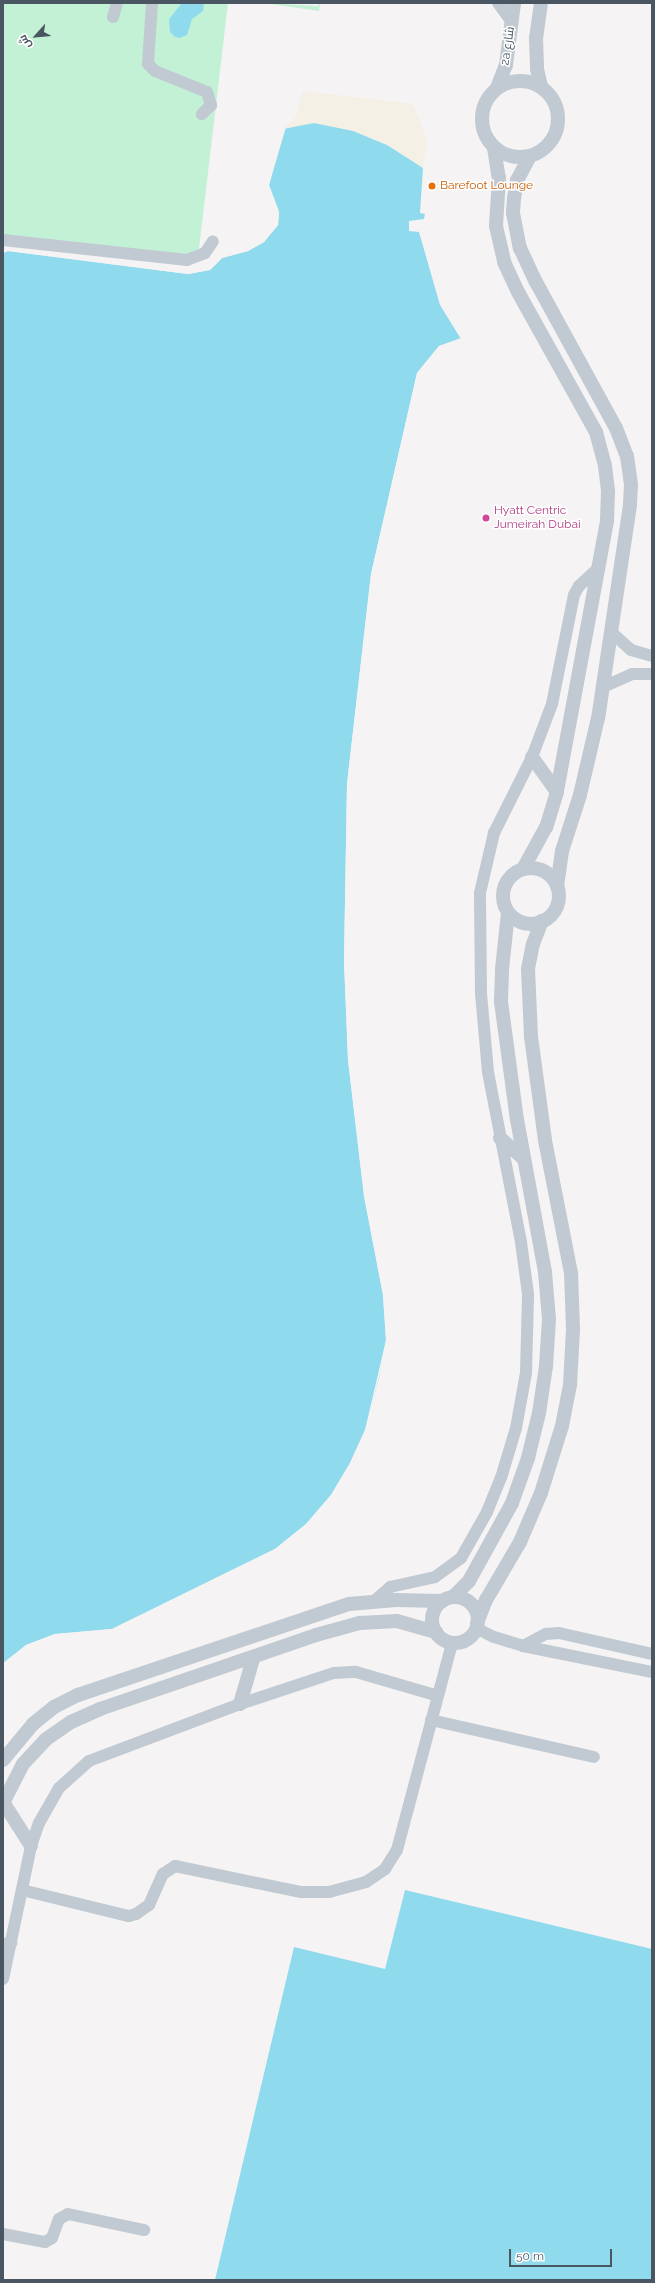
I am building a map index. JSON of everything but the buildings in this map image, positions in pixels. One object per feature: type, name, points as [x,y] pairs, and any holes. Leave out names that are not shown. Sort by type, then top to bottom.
[{"type":"street","points":[[113,17],[117,3]]},
{"type":"street","points":[[152,3],[148,64],[155,70],[207,92],[211,105],[202,114]]},
{"type":"street","points":[[498,3],[511,21]]},
{"type":"street","name":"2a شارع","points":[[494,148],[482,129],[481,117],[483,106],[497,88],[506,65],[514,3]]},
{"type":"street","points":[[31,1846],[3,1803],[23,1764],[45,1740],[71,1722],[100,1709],[253,1658],[316,1635],[360,1622],[397,1621],[436,1632],[452,1642],[469,1638],[477,1625],[486,1600],[520,1542],[541,1493],[562,1426],[570,1385],[573,1329],[571,1273],[541,1117],[530,1023],[528,969],[533,944],[542,922],[556,907],[562,851],[580,795],[603,687],[630,505],[629,467],[616,428],[536,282],[520,248],[513,213],[517,180],[530,156],[550,143],[557,127],[557,109],[553,101],[541,87],[537,68],[536,38],[541,3]]},
{"type":"street","name":"2a شارع","points":[[497,88],[519,80],[541,87]]},
{"type":"street","points":[[494,148],[511,156],[530,156]]},
{"type":"street","points":[[494,148],[499,178],[496,226],[504,262],[518,292],[596,432],[607,476],[607,521],[558,792],[546,827],[523,869]]},
{"type":"street","points":[[3,240],[187,260],[206,252],[213,241]]},
{"type":"street","points":[[373,1602],[390,1587],[435,1578],[461,1558],[487,1512],[512,1443],[526,1373],[528,1294],[521,1242],[500,1138],[483,1025],[479,954],[480,893],[494,833],[532,757],[552,704],[574,595],[579,586],[598,568]]},
{"type":"street","points":[[611,632],[631,650],[652,656]]},
{"type":"street","points":[[603,687],[632,674],[652,674]]},
{"type":"street","points":[[532,757],[558,792]]},
{"type":"street","points":[[436,1632],[433,1616],[448,1599],[469,1581],[501,1527],[519,1485],[539,1413],[547,1358],[548,1295],[523,1158],[501,1001],[502,969],[508,913],[503,900],[504,887],[511,875],[523,869],[544,871],[557,888]]},
{"type":"street","points":[[508,913],[527,924],[542,922]]},
{"type":"street","points":[[500,1138],[523,1158]]},
{"type":"street","points":[[3,1760],[33,1724],[54,1708],[78,1695],[349,1604],[448,1599],[471,1605],[477,1616],[477,1625]]},
{"type":"street","points":[[477,1625],[494,1637],[524,1646],[652,1672]]},
{"type":"street","points":[[524,1646],[546,1634],[559,1633],[652,1654]]},
{"type":"street","points":[[22,1890],[128,1916],[149,1905],[163,1874],[175,1866],[301,1892],[329,1892],[366,1882],[385,1869],[397,1850],[452,1642]]},
{"type":"street","points":[[240,1704],[253,1658]]},
{"type":"street","points":[[3,1979],[6,1944],[22,1890],[31,1846],[51,1799],[68,1778],[88,1761],[240,1704],[322,1676],[345,1672],[356,1672],[438,1696]]},
{"type":"street","points":[[431,1720],[594,1757]]},
{"type":"street","points":[[3,2234],[45,2242],[52,2238],[59,2219],[68,2214],[144,2230]]},
{"type":"green space","points":[[3,3],[228,3],[198,257],[3,238]]},
{"type":"green space","points":[[264,3],[317,6],[320,3],[319,11]]},
{"type":"sand","points":[[303,91],[413,104],[427,140],[423,168],[387,145],[353,131],[283,129],[295,118]]},
{"type":"water","points":[[182,3],[204,3],[203,11],[192,19],[187,35],[179,38],[170,32],[169,19]]},
{"type":"water","points":[[314,123],[353,131],[387,145],[423,168],[420,213],[425,214],[424,219],[409,221],[409,231],[419,232],[440,305],[461,339],[439,346],[417,373],[371,574],[347,784],[344,961],[348,1060],[364,1196],[383,1295],[386,1340],[379,1378],[365,1430],[350,1463],[331,1495],[306,1524],[275,1549],[112,1629],[55,1634],[26,1645],[3,1663],[3,253],[8,251],[188,274],[210,270],[222,258],[248,251],[264,242],[278,225],[279,212],[269,185],[283,129]]},
{"type":"water","points":[[405,1890],[652,1949],[652,2280],[215,2280],[294,1947],[385,1969]]},
{"type":"pier","points":[[286,127],[269,185],[279,212],[278,225],[264,242],[248,251],[222,258],[210,270],[188,274],[8,251],[3,253],[8,249],[188,272],[209,268],[221,257],[247,249],[263,240],[276,224],[277,212],[267,185],[281,129]]},
{"type":"pier","points":[[449,319],[463,339],[441,348],[418,374],[373,574],[349,784],[346,961],[350,1060],[366,1195],[384,1294],[388,1340],[366,1430],[352,1464],[333,1497],[307,1526],[276,1551],[113,1631],[55,1636],[27,1647],[3,1665],[26,1645],[55,1634],[112,1629],[275,1549],[306,1524],[331,1495],[350,1463],[365,1430],[386,1340],[383,1295],[364,1196],[348,1060],[344,961],[347,784],[371,574],[417,373],[439,346],[461,338]]},
{"type":"place","name":"Barefoot Lounge","points":[[432,186]]},
{"type":"place","name":"Hyatt Centric Jumeirah Dubai","points":[[486,518]]}]
